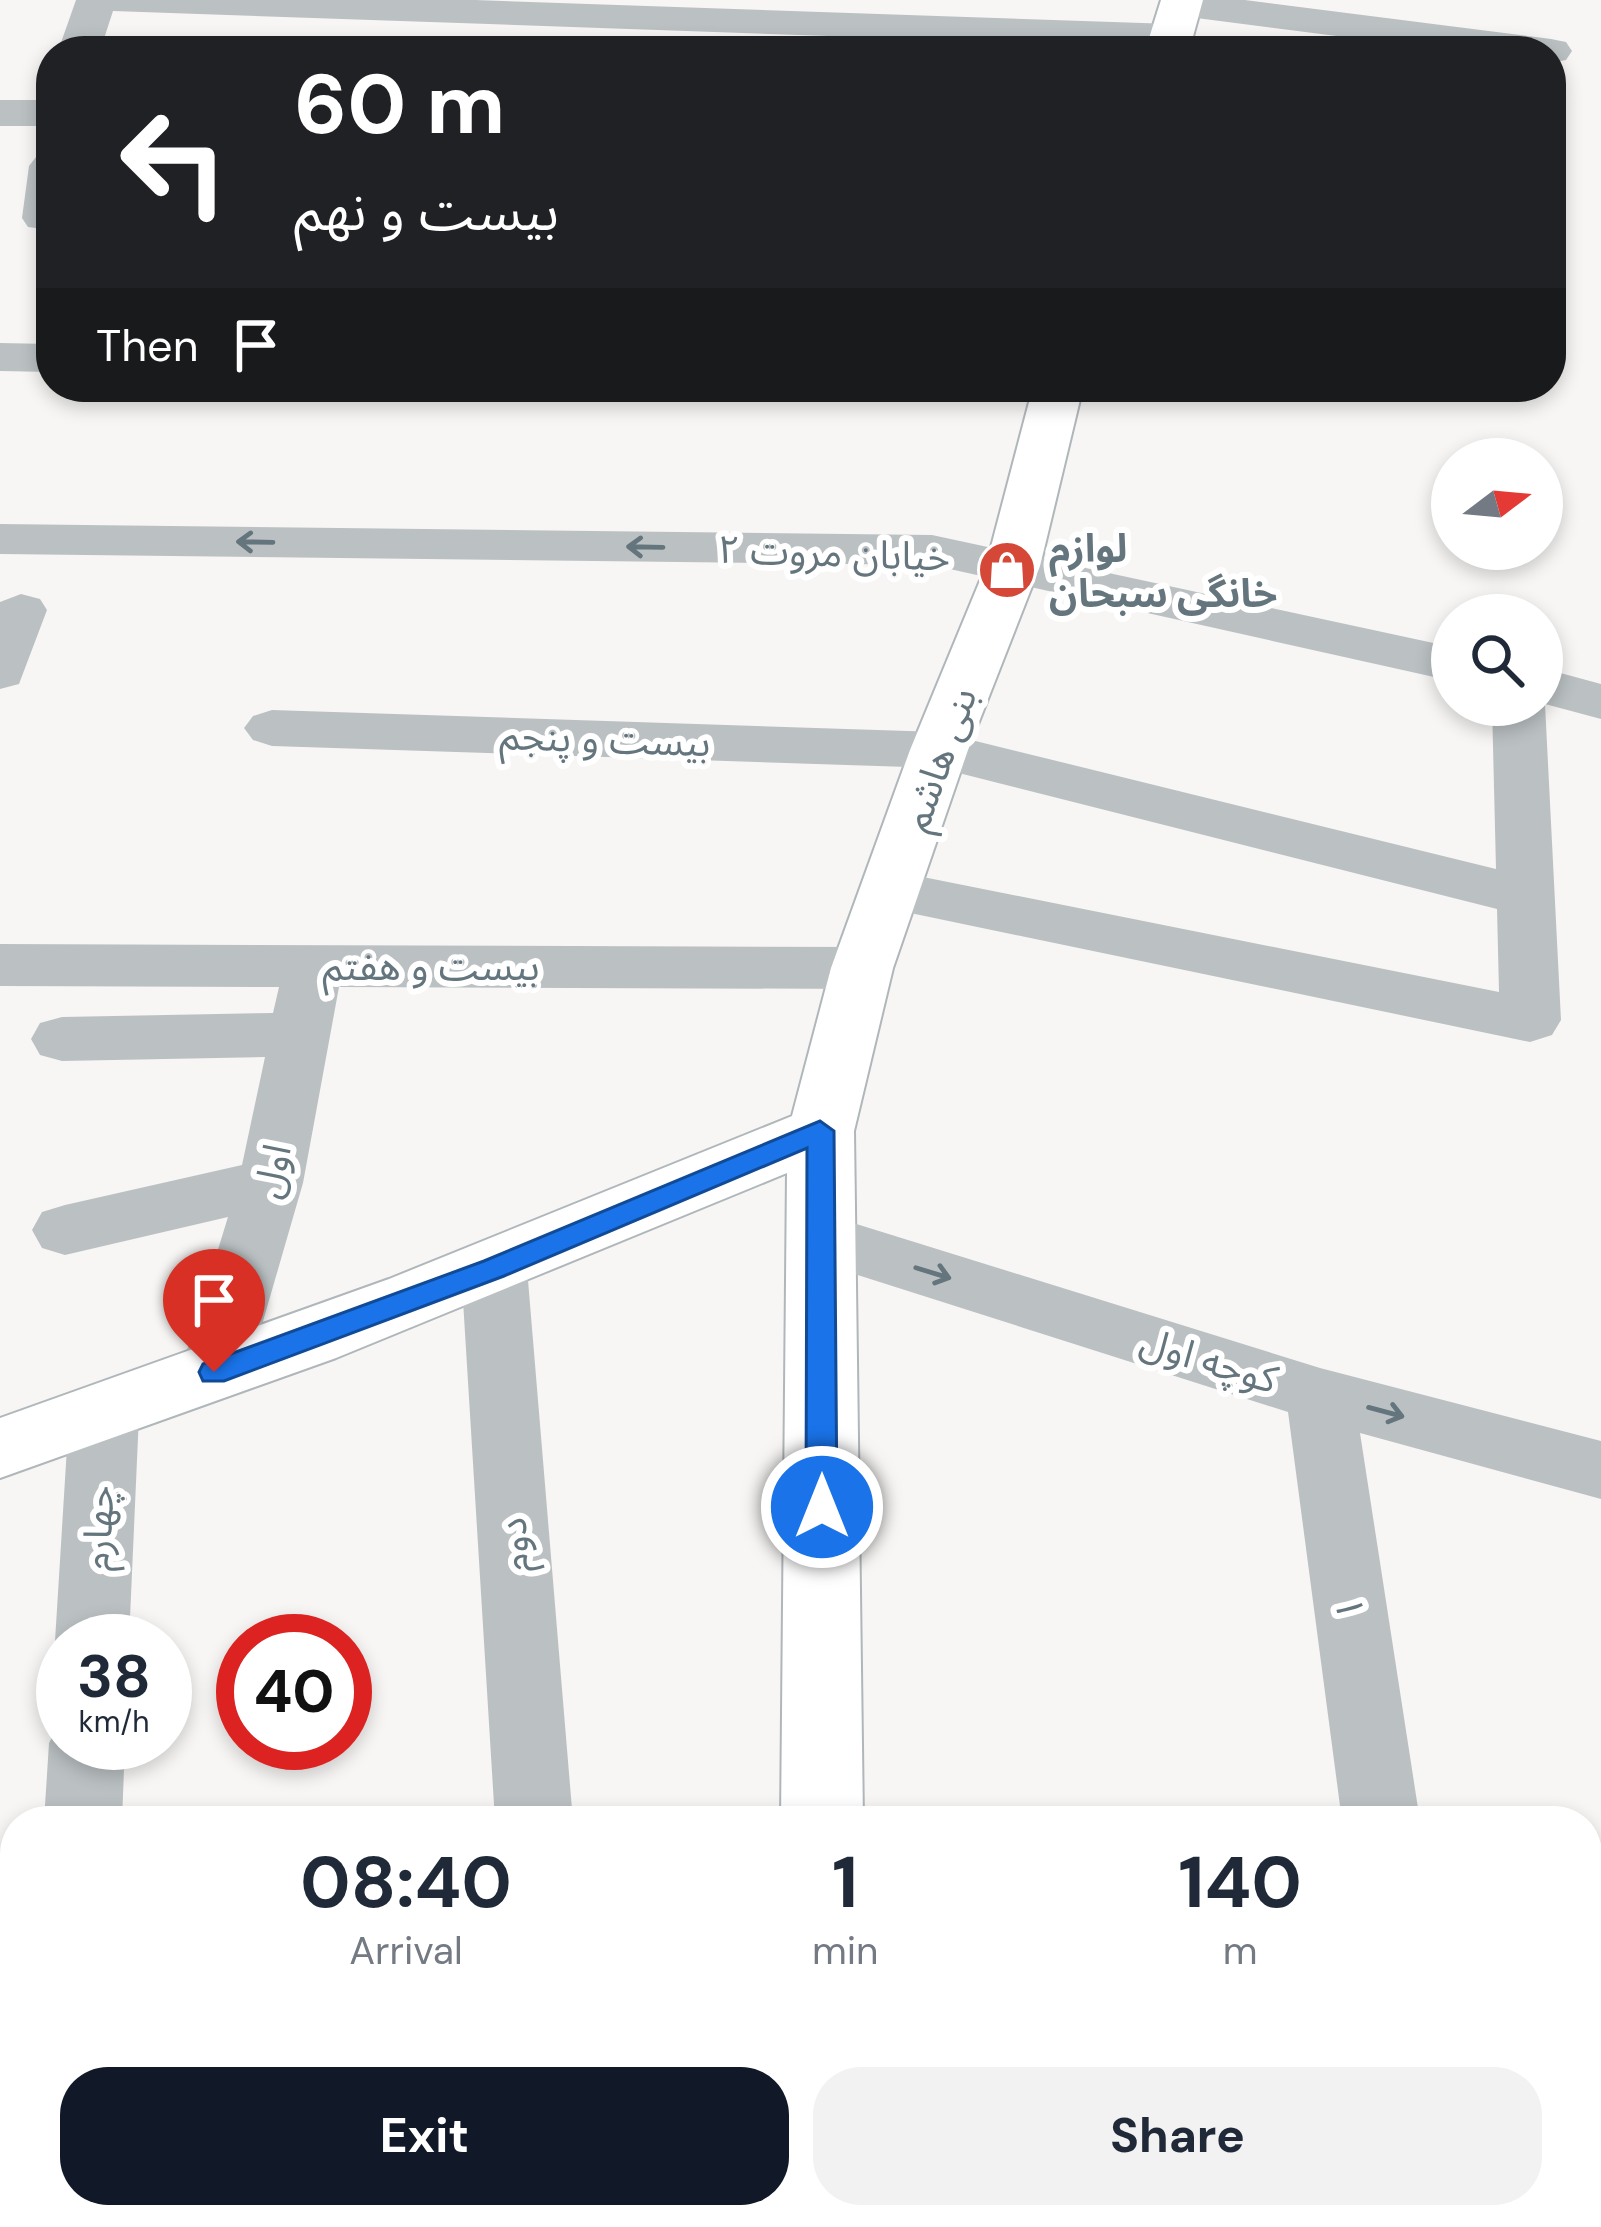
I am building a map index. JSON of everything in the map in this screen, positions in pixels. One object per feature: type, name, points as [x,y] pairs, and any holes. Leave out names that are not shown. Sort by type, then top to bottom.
[{"type":"street","points":[[84,36],[96,0]]},
{"type":"street","points":[[119,0],[441,6],[555,33],[725,36]]},
{"type":"street","points":[[311,36],[312,3]]},
{"type":"street","points":[[883,36],[1175,23],[1348,36]]},
{"type":"street","points":[[0,113],[36,112]]},
{"type":"street","points":[[0,357],[36,358]]},
{"type":"street","name":"بنی هاشم","points":[[822,1806],[820,1131],[862,968],[939,750],[1012,566],[1054,402]]},
{"type":"street","name":"خیابان مروت ۲","points":[[0,538],[932,550],[1012,566]]},
{"type":"street","points":[[1012,566],[1431,659]]},
{"type":"street","name":"خیابان مروت ۲","points":[[11,593],[923,588],[1012,566]]},
{"type":"street","points":[[0,671],[11,593]]},
{"type":"street","points":[[1563,691],[1601,702]]},
{"type":"street","points":[[893,891],[1530,1020],[1520,726]]},
{"type":"street","name":"بیست و پنجم","points":[[272,728],[939,750],[1526,896]]},
{"type":"street","name":"بیست و هفتم","points":[[0,964],[862,968]]},
{"type":"street","name":"اول","points":[[214,1372],[272,1184],[313,966]]},
{"type":"street","points":[[62,1039],[299,1034]]},
{"type":"street","points":[[0,1448],[104,1415],[494,1268],[820,1131]]},
{"type":"street","points":[[65,1230],[272,1184]]},
{"type":"street","name":"کوچه اول","points":[[821,1238],[1320,1395],[1601,1470]]},
{"type":"street","name":"دوم","points":[[494,1268],[533,1806]]},
{"type":"street","name":"۱","points":[[1320,1395],[1379,1806]]},
{"type":"street","name":"چهارم","points":[[93,1614],[104,1415]]},
{"type":"street","points":[[84,1806],[86,1770]]},
{"type":"place","name":"لوازم خانگی سبحان","points":[[1007,570]]},
{"type":"route","points":[[214,1372],[494,1268],[820,1131],[822,1507]]}]
